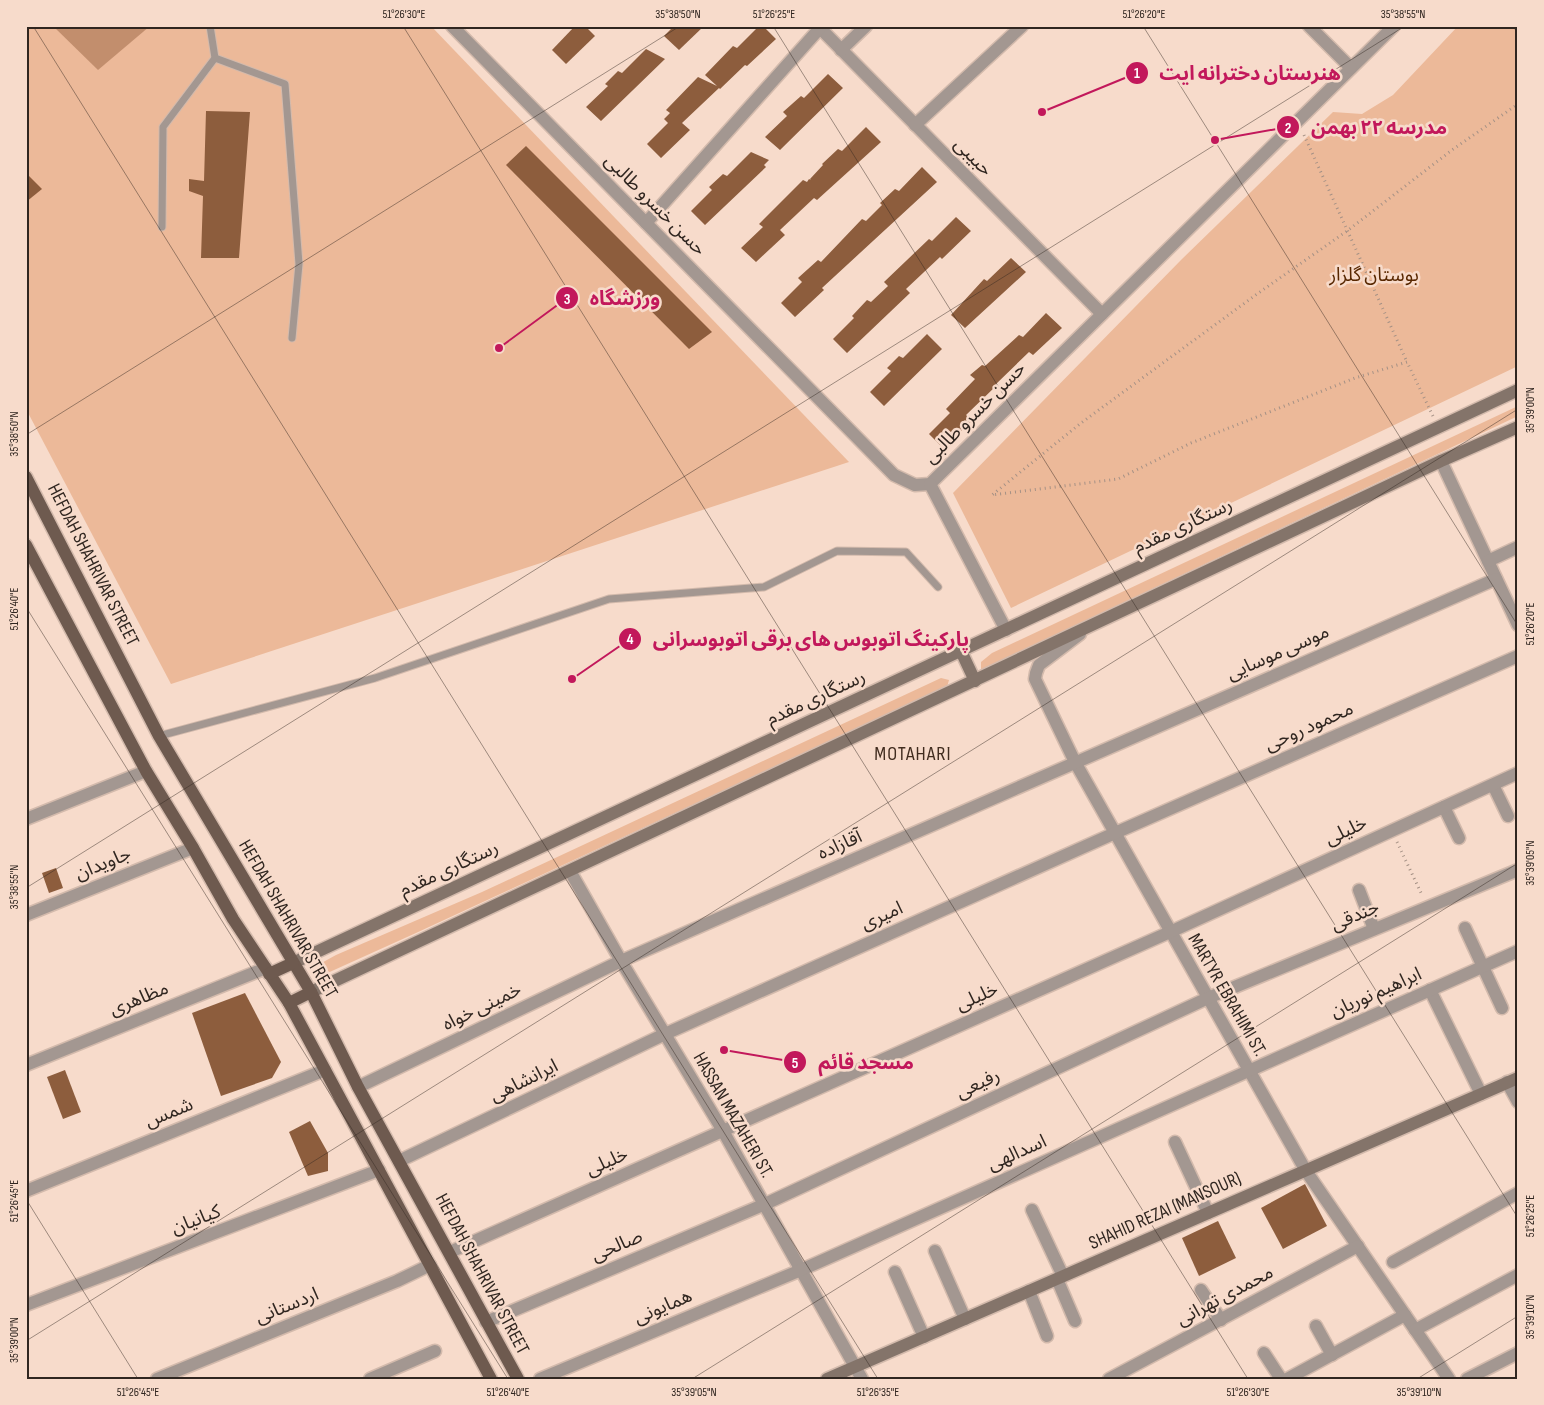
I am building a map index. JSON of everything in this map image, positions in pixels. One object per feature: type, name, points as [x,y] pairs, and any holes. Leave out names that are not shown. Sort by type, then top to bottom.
[{"type":"main road","name":"رستگاری مقدم","points":[[294,963],[1518,390]]},
{"type":"main road","points":[[288,1003],[1441,461],[1518,427]]},
{"type":"main road","name":"HEFDAH SHAHRIVAR STREET","points":[[26,477],[159,736],[311,992],[358,1087],[518,1379]]},
{"type":"main road","points":[[26,545],[146,771],[233,919],[288,1003],[491,1379]]},
{"type":"main road","points":[[961,651],[975,681]]},
{"type":"main road","points":[[267,971],[294,963]]},
{"type":"main road","name":"SHAHID REZAI (MANSOUR)","points":[[827,1379],[1512,1080]]},
{"type":"street","name":"حسن خسرو طالبی","points":[[452,26],[894,475],[915,485],[930,484],[1394,26]]},
{"type":"street","points":[[841,50],[866,26]]},
{"type":"street","points":[[915,125],[1022,26]]},
{"type":"street","points":[[1309,26],[1351,68]]},
{"type":"street","points":[[646,223],[819,27]]},
{"type":"street","name":"حبیبی","points":[[819,27],[1102,314]]},
{"type":"street","points":[[1441,461],[1518,625]]},
{"type":"street","points":[[930,484],[1006,630]]},
{"type":"street","points":[[1488,560],[1518,547]]},
{"type":"street","name":"موسی موسایی","points":[[1075,762],[1496,578]]},
{"type":"street","name":"MARTYR EBRAHIMI ST.","points":[[1086,629],[1039,665],[1036,672],[1036,679],[1075,762],[1306,1171],[1449,1379]]},
{"type":"street","name":"محمود روحی","points":[[1115,833],[1518,656]]},
{"type":"street","name":"آقازاده","points":[[621,961],[1075,762]]},
{"type":"street","points":[[26,819],[146,771]]},
{"type":"street","name":"خلیلی","points":[[450,1252],[1170,932],[1518,774]]},
{"type":"street","points":[[1492,785],[1508,816]]},
{"type":"street","points":[[1444,807],[1459,838]]},
{"type":"street","name":"امیری","points":[[665,1034],[1115,833]]},
{"type":"street","name":"جاویدان","points":[[26,915],[193,848]]},
{"type":"street","name":"جندقی","points":[[1208,998],[1518,870]]},
{"type":"street","name":"HASSAN MAZAHERI ST.","points":[[570,871],[621,961],[723,1131],[862,1379]]},
{"type":"street","points":[[1359,890],[1374,929]]},
{"type":"street","points":[[1465,928],[1502,1008]]},
{"type":"street","name":"ابراهیم نوریان","points":[[1249,1070],[1518,951]]},
{"type":"street","name":"خمینی خواه","points":[[358,1087],[621,961]]},
{"type":"street","name":"مظاهری","points":[[26,1065],[267,971]]},
{"type":"street","points":[[1430,990],[1481,1094]]},
{"type":"street","name":"رفیعی","points":[[763,1205],[1208,998]]},
{"type":"street","name":"ایرانشاهی","points":[[399,1161],[665,1034]]},
{"type":"street","name":"شمس","points":[[26,1192],[325,1070]]},
{"type":"street","name":"اسدالهی","points":[[800,1270],[1249,1070]]},
{"type":"street","points":[[1512,1080],[1518,1102]]},
{"type":"street","points":[[1175,1142],[1208,1213]]},
{"type":"street","name":"کیانیان","points":[[26,1305],[379,1170]]},
{"type":"street","points":[[1393,1262],[1518,1193]]},
{"type":"street","name":"صالحی","points":[[486,1322],[763,1205]]},
{"type":"street","points":[[1032,1210],[1075,1320]]},
{"type":"street","name":"محمدی تهرانی","points":[[1110,1379],[1358,1246]]},
{"type":"street","points":[[935,1251],[965,1319]]},
{"type":"street","name":"اردستانی","points":[[156,1379],[397,1281],[430,1265]]},
{"type":"street","name":"همایونی","points":[[540,1379],[800,1270]]},
{"type":"street","points":[[895,1272],[924,1337]]},
{"type":"street","points":[[1415,1330],[1518,1276]]},
{"type":"street","points":[[1201,1290],[1220,1320]]},
{"type":"street","points":[[1029,1291],[1047,1336]]},
{"type":"street","points":[[1287,1379],[1405,1315]]},
{"type":"street","points":[[1316,1326],[1332,1355]]},
{"type":"street","points":[[370,1379],[435,1351]]},
{"type":"street","points":[[1264,1353],[1281,1379]]},
{"type":"street","points":[[1467,1379],[1518,1353]]},
{"type":"lane","points":[[162,227],[163,127],[215,58],[210,26]]},
{"type":"lane","points":[[215,58],[284,84],[299,264],[292,338]]},
{"type":"lane","points":[[159,736],[375,678],[609,599],[764,587],[837,552],[906,552],[938,587]]},
{"type":"path","points":[[1407,362],[1355,378],[1191,443],[1118,480],[992,495],[1081,422],[1347,231],[1452,150],[1518,104]]},
{"type":"path","points":[[1297,121],[1438,428]]},
{"type":"path","points":[[1392,831],[1428,906]]},
{"type":"green space","points":[[26,26],[431,26],[849,462],[171,684],[26,409]]},
{"type":"green space","name":"بوستان گلزار","points":[[1458,26],[1518,26],[1518,366],[1011,608],[953,493],[1181,260],[1333,112],[1362,114],[1393,95]]},
{"type":"green space","points":[[1518,406],[1518,416],[981,670],[981,662],[992,653]]},
{"type":"green space","points":[[941,678],[949,680],[947,687],[416,933],[323,975],[313,974],[316,966],[336,955],[482,892]]},
{"type":"shaded area","points":[[53,26],[150,26],[98,70]]},
{"type":"building","points":[[575,26],[585,26],[595,36],[566,64],[552,50]]},
{"type":"building","points":[[674,26],[704,26],[679,50],[664,36]]},
{"type":"building","points":[[759,26],[763,26],[776,39],[682,123],[690,130],[661,158],[647,144],[668,123],[664,119],[670,113],[666,110],[698,77],[717,86],[705,75],[733,46],[737,48]]},
{"type":"building","points":[[646,49],[665,59],[601,121],[586,107],[608,86],[605,84],[618,71],[622,73]]},
{"type":"building","points":[[828,74],[843,88],[780,150],[765,137],[787,116],[783,112],[801,96],[804,98]]},
{"type":"building","points":[[206,111],[250,112],[239,258],[201,258],[203,196],[189,191],[189,179],[204,181]]},
{"type":"building","points":[[866,127],[881,142],[817,200],[814,198],[780,230],[785,235],[756,262],[741,248],[763,227],[759,224],[803,180],[807,182],[809,179],[811,180],[822,164],[838,149],[842,151]]},
{"type":"building","points":[[526,146],[712,332],[689,349],[506,165]]},
{"type":"building","points":[[751,152],[769,160],[764,165],[766,167],[705,225],[691,211],[712,190],[709,187],[723,174],[727,176]]},
{"type":"building","points":[[922,167],[937,182],[822,288],[824,290],[795,317],[781,303],[802,282],[798,278],[818,260],[821,262],[862,219],[866,221],[882,205],[880,203],[895,189],[899,191]]},
{"type":"building","points":[[26,173],[42,189],[26,202]]},
{"type":"building","points":[[956,217],[971,231],[942,259],[940,257],[906,289],[910,293],[847,353],[833,339],[854,318],[852,316],[867,300],[871,302],[888,286],[884,282],[929,239],[932,241]]},
{"type":"building","points":[[1011,258],[1026,272],[965,328],[951,315],[984,279],[987,281]]},
{"type":"building","points":[[1046,313],[1062,328],[1033,355],[1029,352],[995,385],[966,415],[972,421],[943,448],[929,434],[950,413],[946,409],[975,379],[970,375],[982,365],[985,366],[1019,335],[1023,337]]},
{"type":"building","points":[[927,334],[942,349],[884,406],[870,392],[891,371],[887,368],[899,356],[903,358]]},
{"type":"building","points":[[56,868],[63,888],[49,893],[42,873]]},
{"type":"building","points":[[245,993],[281,1062],[272,1078],[221,1096],[192,1013]]},
{"type":"building","points":[[65,1070],[81,1112],[63,1119],[47,1077]]},
{"type":"building","points":[[310,1121],[328,1153],[328,1171],[308,1176],[289,1132]]},
{"type":"building","points":[[1305,1184],[1327,1226],[1283,1249],[1261,1208]]},
{"type":"building","points":[[1218,1221],[1236,1258],[1199,1276],[1182,1238]]},
{"type":"place","name":"هنرستان دخترانه ایت","points":[[1042,112]]},
{"type":"place","name":"مدرسه ۲۲ بهمن","points":[[1215,140]]},
{"type":"place","name":"ورزشگاه","points":[[499,348]]},
{"type":"place","name":"پارکینگ اتوبوس های برقی اتوبوسرانی","points":[[572,679]]},
{"type":"place","name":"مسجد قائم","points":[[724,1050]]},
{"type":"district","name":"MOTAHARI","points":[[913,754]]}]
